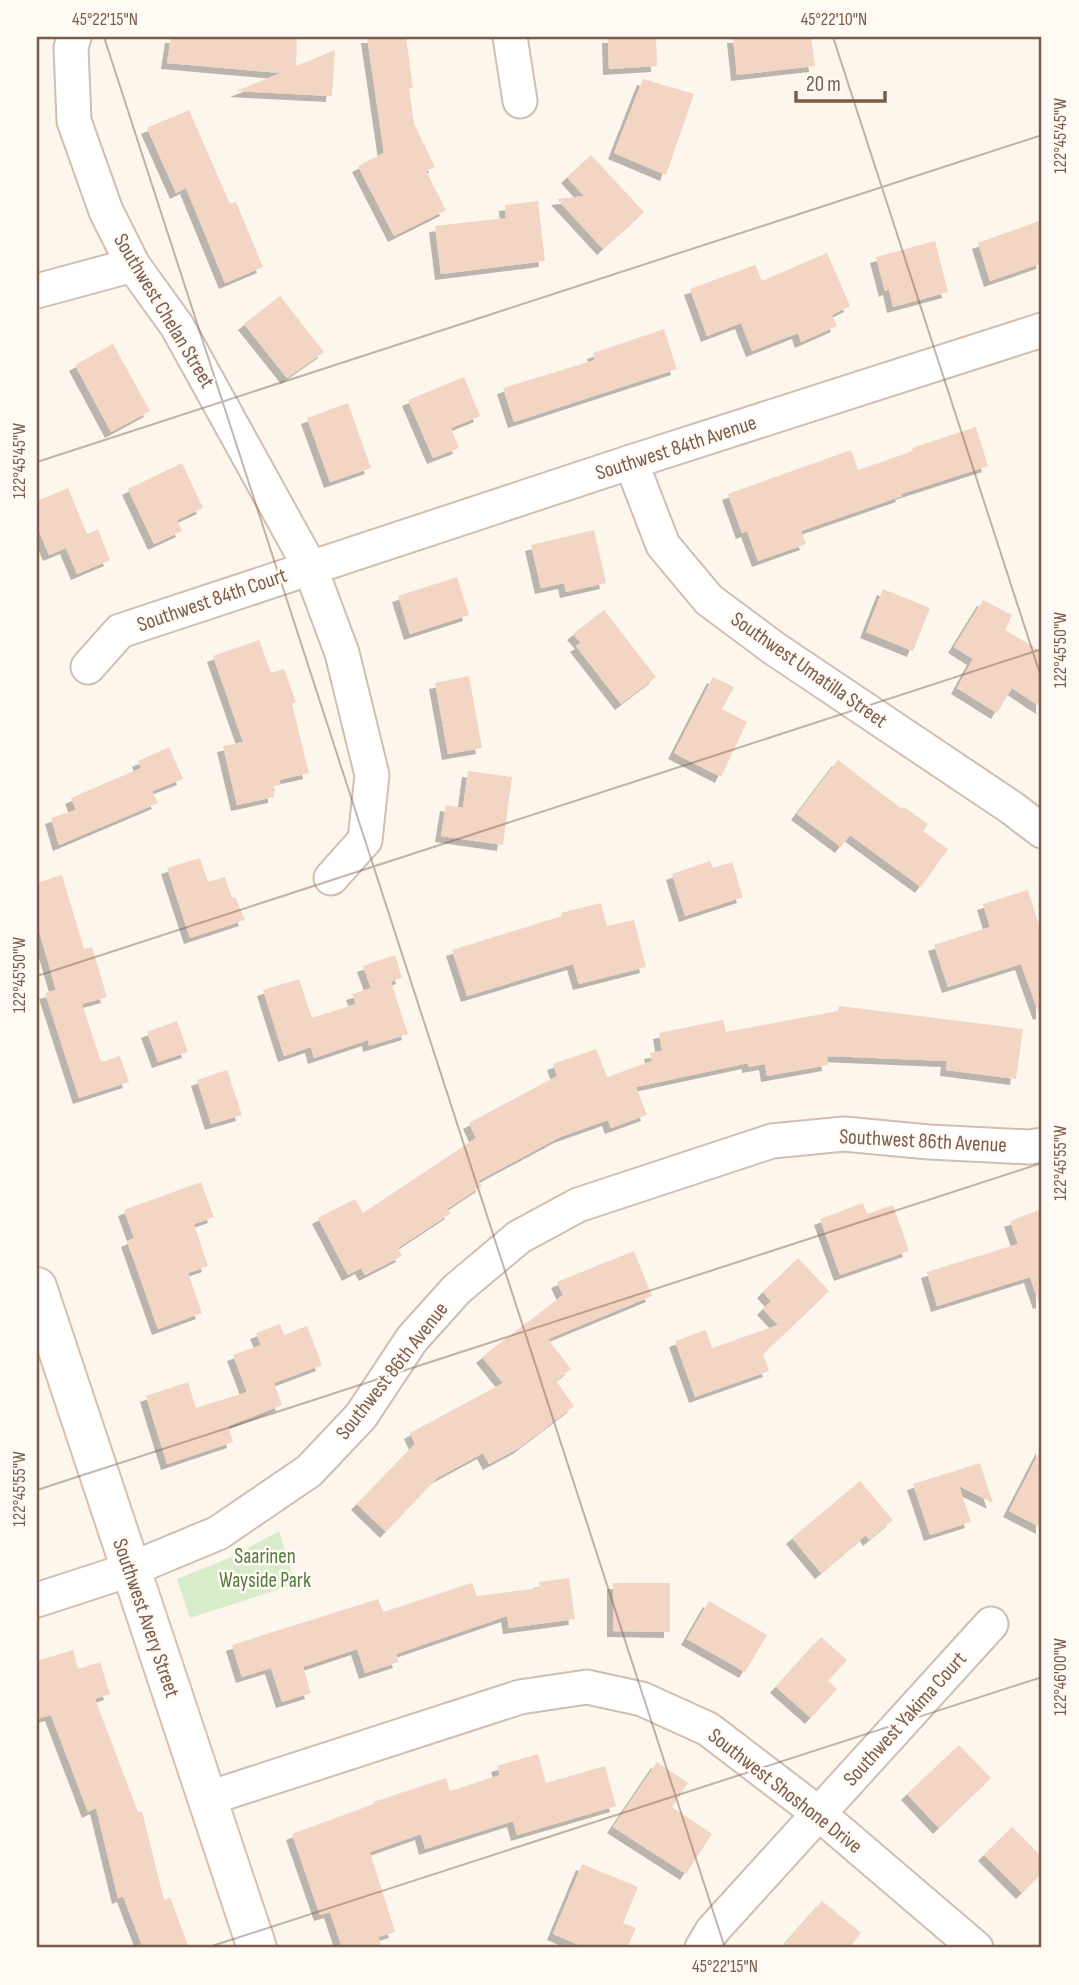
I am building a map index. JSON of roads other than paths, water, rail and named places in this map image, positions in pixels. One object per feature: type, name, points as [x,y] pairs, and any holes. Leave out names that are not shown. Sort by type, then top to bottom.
[{"type":"street","name":"Southwest Chelan Street","points":[[74,37],[74,121],[106,211],[133,265],[177,326],[310,567],[342,653],[372,775],[365,840],[331,878]]},
{"type":"street","points":[[510,37],[520,101]]},
{"type":"street","points":[[37,291],[133,265]]},
{"type":"street","name":"Southwest 84th Avenue","points":[[310,567],[1042,330]]},
{"type":"street","name":"Southwest Umatilla Street","points":[[631,462],[663,545],[709,600],[775,649],[1012,808],[1042,831]]},
{"type":"street","name":"Southwest 84th Court","points":[[88,667],[120,631],[310,567]]},
{"type":"street","name":"Southwest 86th Avenue","points":[[37,1600],[129,1570],[218,1533],[309,1471],[361,1416],[412,1339],[457,1289],[519,1237],[578,1205],[772,1141],[844,1134],[929,1142],[1029,1147],[1042,1145]]},
{"type":"street","name":"Southwest Avery Street","points":[[37,1287],[257,1948]]},
{"type":"street","name":"Southwest Yakima Court","points":[[702,1948],[712,1931],[991,1624]]},
{"type":"street","name":"Southwest Shoshone Drive","points":[[206,1799],[520,1697],[587,1687],[642,1699],[708,1729],[818,1813],[976,1948]]},
{"type":"park label","name":"Saarinen Wayside Park","points":[[265,1568]]}]
